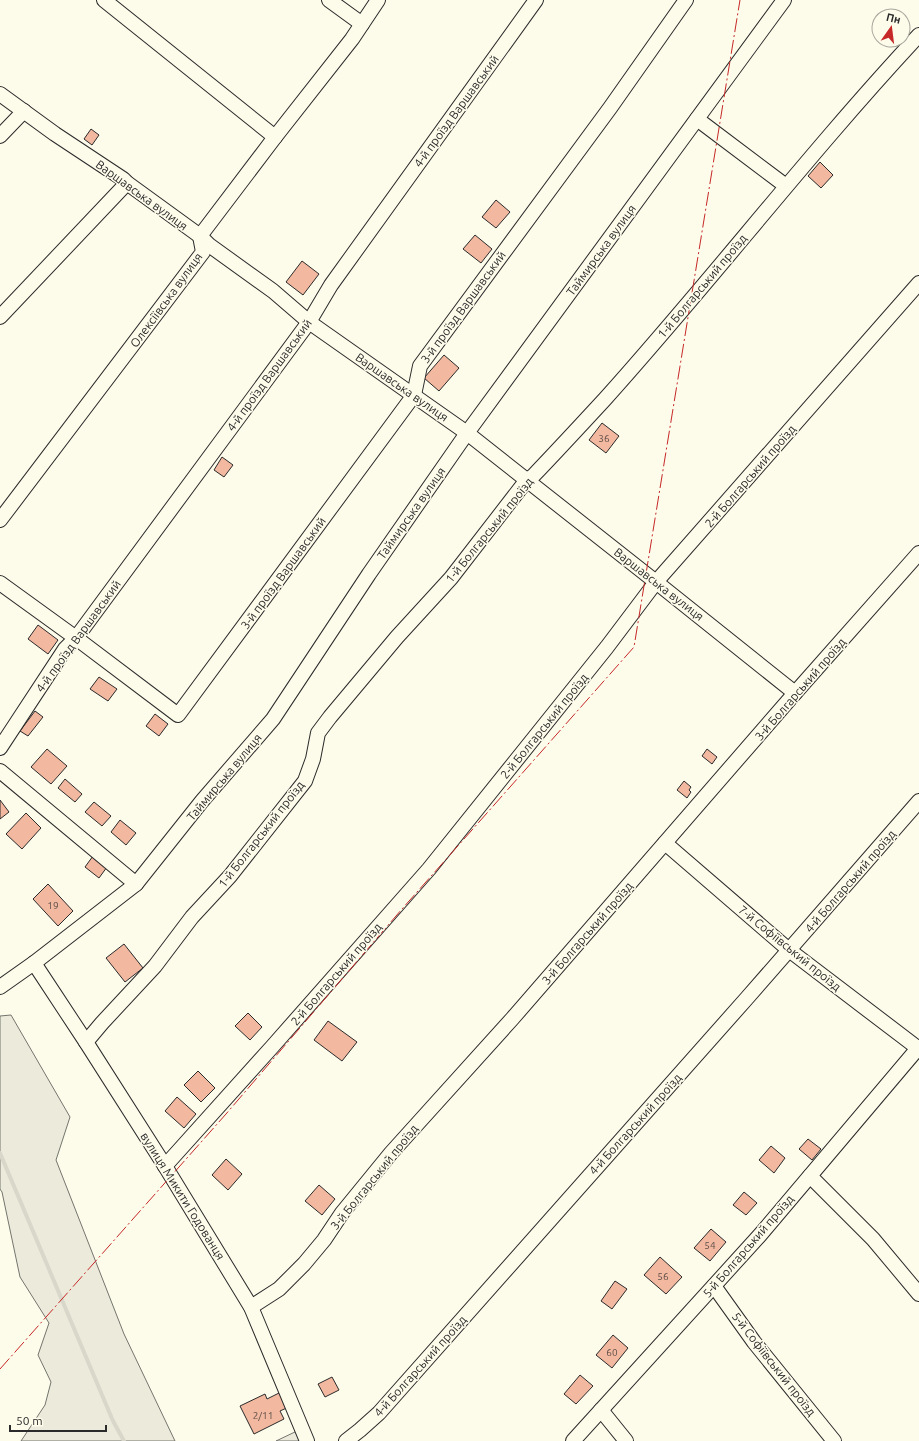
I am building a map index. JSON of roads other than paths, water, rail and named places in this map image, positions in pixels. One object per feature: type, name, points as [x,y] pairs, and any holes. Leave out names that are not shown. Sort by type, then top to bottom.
[{"type":"street","points":[[104,0],[275,137]]},
{"type":"street","points":[[329,0],[362,24]]},
{"type":"street","name":"Олексіївська вулиця","points":[[0,520],[203,252],[200,236],[352,39],[378,0]]},
{"type":"street","name":"4-й проїзд Варшавський","points":[[0,748],[66,649],[76,638],[309,322],[331,285],[536,0]]},
{"type":"street","name":"3-й проїзд Варшавський","points":[[76,638],[178,715],[414,395],[420,366],[610,108],[686,0]]},
{"type":"street","name":"Таймирська вулиця","points":[[0,987],[34,963],[136,884],[202,801],[273,719],[369,574],[467,433],[784,0]]},
{"type":"street","name":"1-й Болгарський проїзд","points":[[86,1042],[155,966],[192,917],[230,876],[304,781],[314,759],[318,733],[330,716],[451,578],[526,481],[533,476],[605,399],[831,132],[919,35]]},
{"type":"street","name":"Варшавська вулиця","points":[[0,94],[55,134],[123,179],[200,236],[209,245],[273,291],[309,322],[467,433],[795,693]]},
{"type":"street","points":[[0,136],[24,111]]},
{"type":"street","points":[[697,119],[786,186]]},
{"type":"street","points":[[0,318],[127,183]]},
{"type":"street","name":"2-й Болгарський проїзд","points":[[165,1166],[429,868],[607,647],[656,582],[919,283]]},
{"type":"street","name":"3-й Болгарський проїзд","points":[[251,1307],[280,1289],[304,1264],[324,1240],[342,1213],[391,1153],[512,1019],[795,693],[919,553]]},
{"type":"street","points":[[0,583],[76,638]]},
{"type":"street","points":[[0,771],[136,884]]},
{"type":"street","name":"4-й Болгарський проїзд","points":[[346,1441],[379,1413],[919,801]]},
{"type":"street","name":"7-й Софіївський проїзд","points":[[665,843],[789,950],[919,1048]]},
{"type":"street","name":"вулиця Микити Годованця","points":[[34,963],[165,1166],[251,1307],[307,1441]]},
{"type":"street","name":"5-й Болгарський проїзд","points":[[573,1441],[760,1234],[919,1048]]},
{"type":"street","points":[[810,1176],[873,1239],[919,1294]]},
{"type":"street","name":"5-й Софіївський проїзд","points":[[714,1286],[754,1342],[834,1441]]},
{"type":"street","points":[[601,1410],[626,1441]]},
{"type":"waterway","points":[[0,1153],[113,1421],[124,1441]]}]
